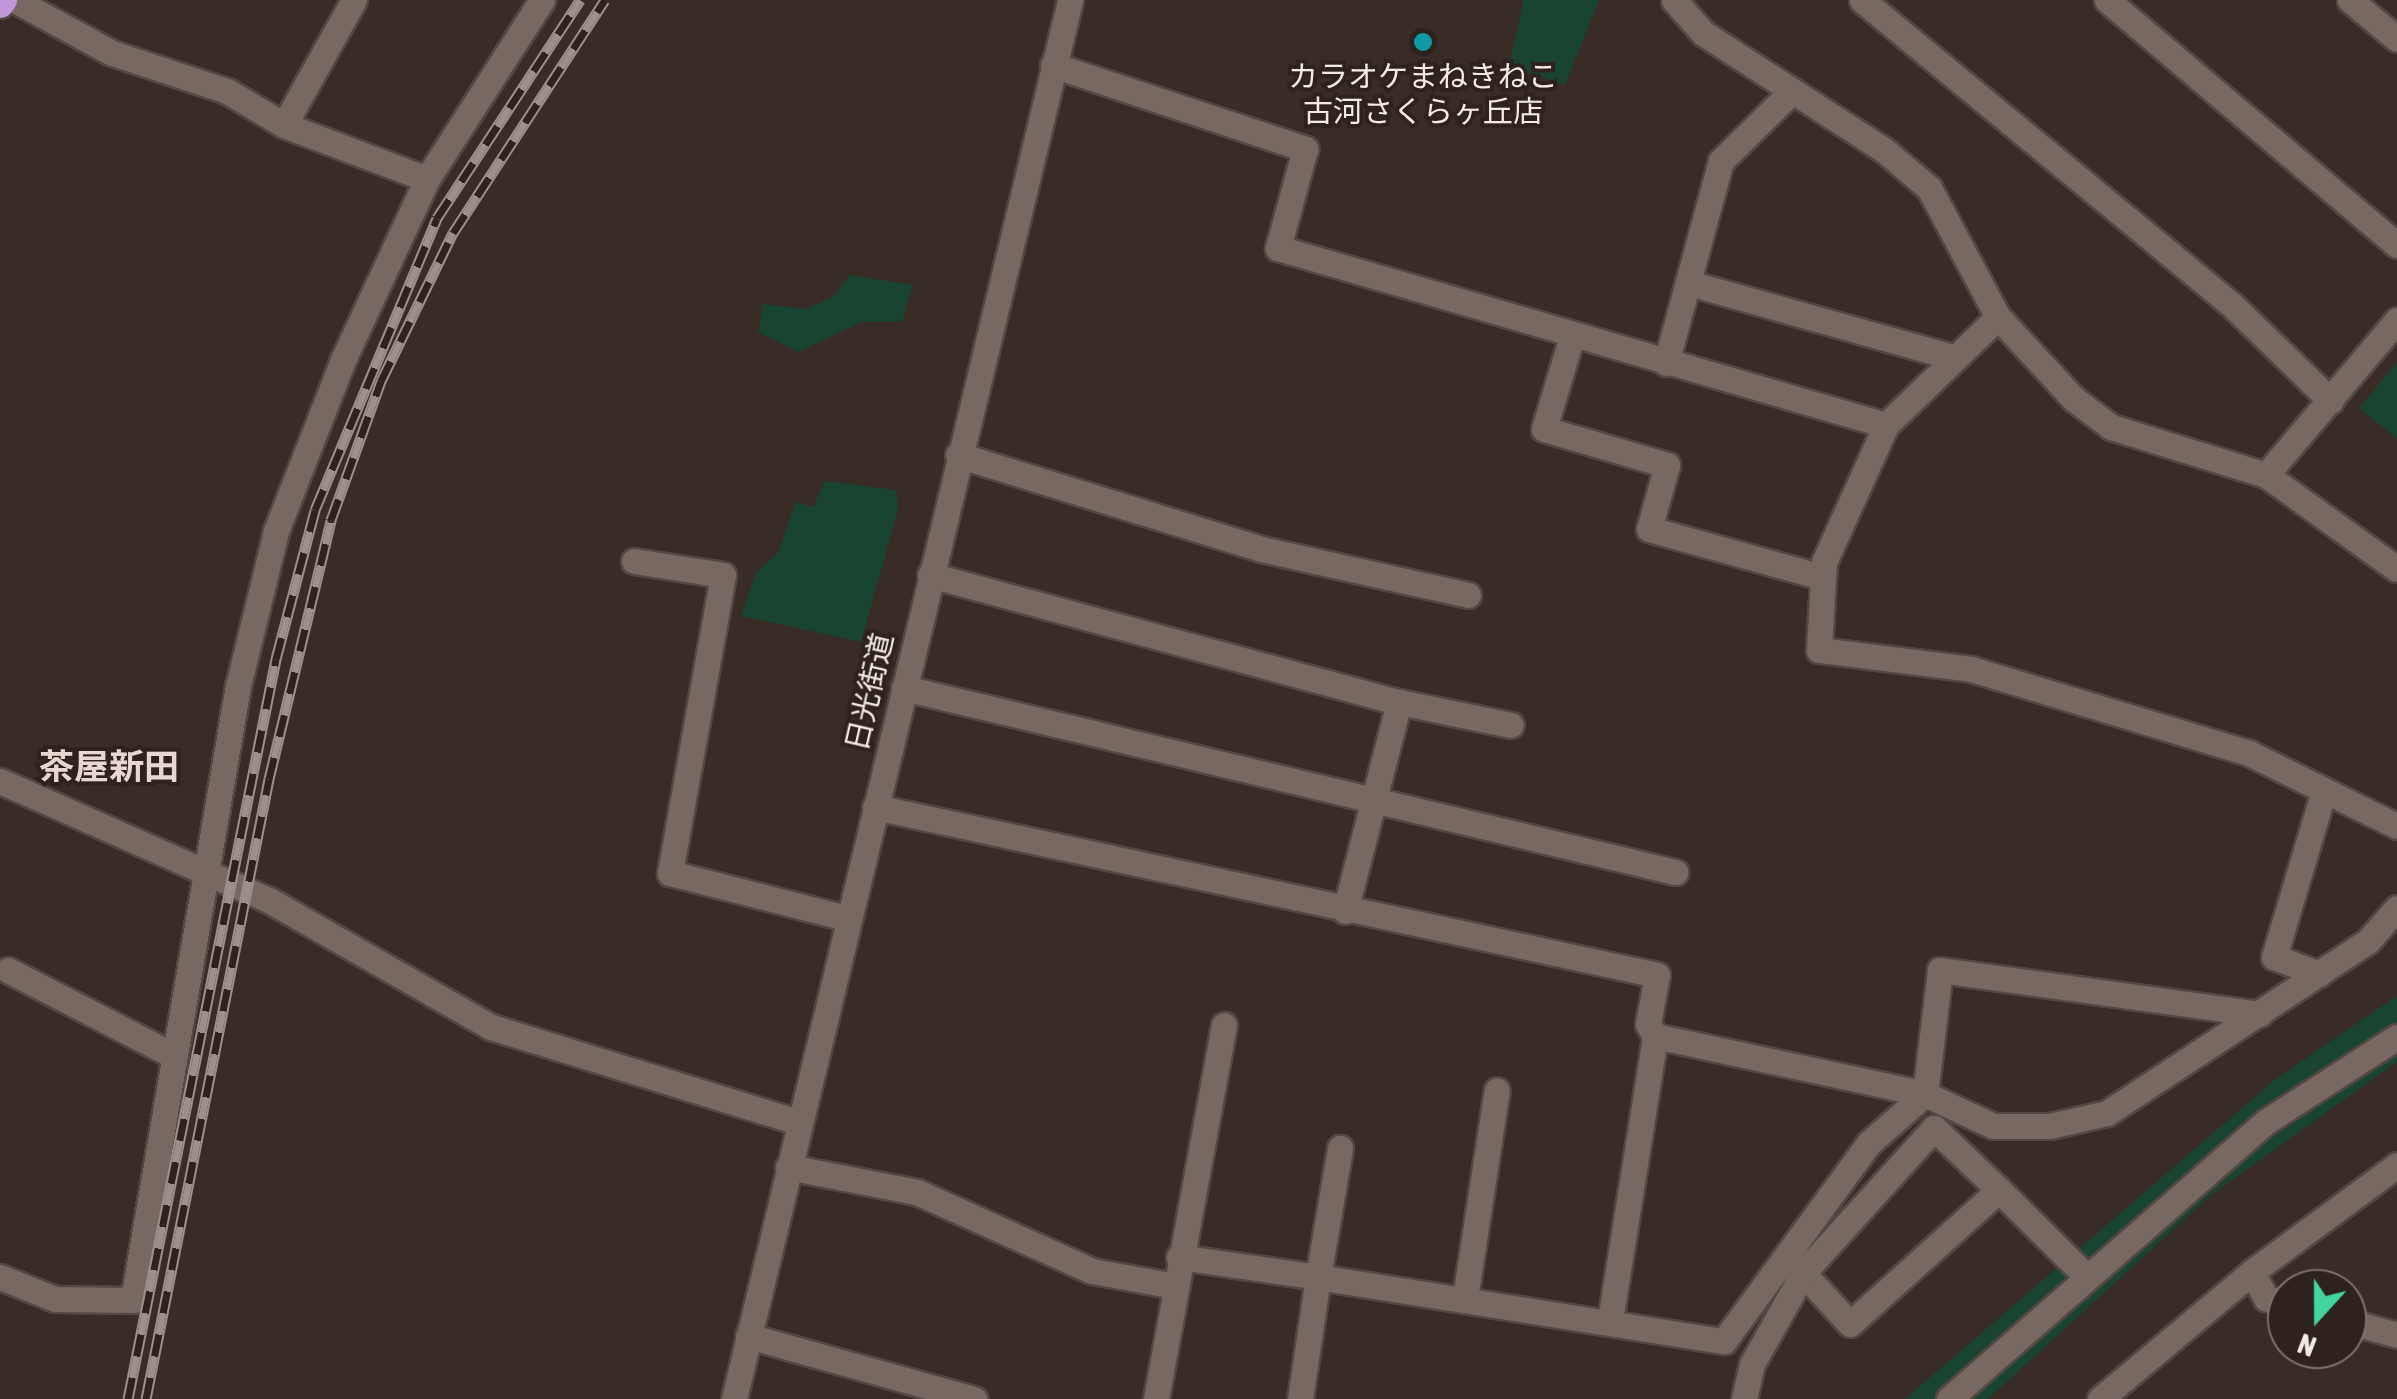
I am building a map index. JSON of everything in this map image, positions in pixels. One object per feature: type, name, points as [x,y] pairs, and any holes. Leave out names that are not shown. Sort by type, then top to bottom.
[{"type":"street","points":[[15,0],[112,53],[226,91],[284,125],[427,179]]},
{"type":"street","points":[[284,125],[354,0]]},
{"type":"street","points":[[0,1277],[55,1299],[134,1300],[173,1055],[210,874],[238,686],[276,531],[343,360],[427,179],[542,0]]},
{"type":"street","name":"日光街道","points":[[734,1399],[1070,0]]},
{"type":"street","points":[[1674,0],[1703,33],[1884,150],[1928,188],[1998,317],[2034,364],[2111,427],[2266,475],[2397,569]]},
{"type":"street","points":[[1862,0],[2231,304],[2330,402]]},
{"type":"street","points":[[2107,0],[2397,245]]},
{"type":"street","points":[[2350,0],[2397,38]]},
{"type":"street","points":[[1053,65],[1306,149],[1278,248],[1886,425]]},
{"type":"street","points":[[1666,363],[1721,161],[1792,91]]},
{"type":"street","points":[[1689,283],[1953,357]]},
{"type":"street","points":[[1998,317],[1886,425],[1822,577],[1819,650],[1971,669],[2249,753],[2323,794],[2397,826]]},
{"type":"street","points":[[2266,475],[2397,320]]},
{"type":"street","points":[[1572,336],[1544,429],[1668,466],[1649,529],[1822,577]]},
{"type":"street","points":[[958,456],[1261,549],[1468,595]]},
{"type":"street","points":[[634,561],[723,575],[670,874],[847,918]]},
{"type":"street","points":[[930,575],[1399,702],[1512,725]]},
{"type":"street","points":[[904,688],[1675,872]]},
{"type":"street","points":[[1345,910],[1399,702]]},
{"type":"street","points":[[0,781],[210,874],[490,1027],[798,1122]]},
{"type":"street","points":[[2319,974],[2274,956],[2323,794]]},
{"type":"street","points":[[876,806],[1345,910],[1657,974],[1648,1024],[1655,1036],[1610,1321]]},
{"type":"street","points":[[1655,1036],[1925,1094],[1993,1126],[2069,1122],[2107,1113],[2260,1014],[2368,940],[2397,908]]},
{"type":"street","points":[[8,970],[173,1055]]},
{"type":"street","points":[[1180,1257],[1724,1341],[1870,1143],[1925,1094],[1940,970],[2260,1014]]},
{"type":"street","points":[[1156,1399],[1224,1025]]},
{"type":"street","points":[[1949,1399],[2267,1121],[2397,1037]]},
{"type":"street","points":[[1465,1298],[1497,1090]]},
{"type":"street","points":[[1744,1399],[1752,1364],[1803,1274],[1934,1128],[2087,1277]]},
{"type":"street","points":[[1300,1399],[1340,1148]]},
{"type":"street","points":[[2100,1399],[2252,1272],[2397,1165]]},
{"type":"street","points":[[788,1167],[916,1192],[1092,1271],[1176,1286]]},
{"type":"street","points":[[1803,1274],[1850,1324],[1999,1190]]},
{"type":"street","points":[[2252,1272],[2267,1298]]},
{"type":"street","points":[[2367,1327],[2397,1335]]},
{"type":"street","points":[[748,1336],[974,1399]]},
{"type":"green space","points":[[1524,0],[1599,0],[1565,85],[1509,66]]},
{"type":"green space","points":[[850,275],[913,285],[902,321],[862,322],[798,352],[758,332],[763,304],[806,309],[833,297]]},
{"type":"green space","points":[[2397,362],[2397,439],[2359,408]]},
{"type":"green space","points":[[825,481],[896,490],[898,509],[861,642],[741,616],[756,573],[778,553],[796,502],[813,507]]},
{"type":"green space","points":[[2397,996],[2397,1062],[2211,1195],[1988,1399],[1905,1399],[2278,1077]]},
{"type":"railway","points":[[128,1399],[276,659],[315,510],[437,218],[580,0]]},
{"type":"railway","points":[[146,1399],[269,779],[331,520],[381,381],[453,233],[605,0]]},
{"type":"place","name":"カラオケまねきねこ 古河さくらヶ丘店","points":[[1423,42]]},
{"type":"district","name":"茶屋新田","points":[[109,766]]}]
